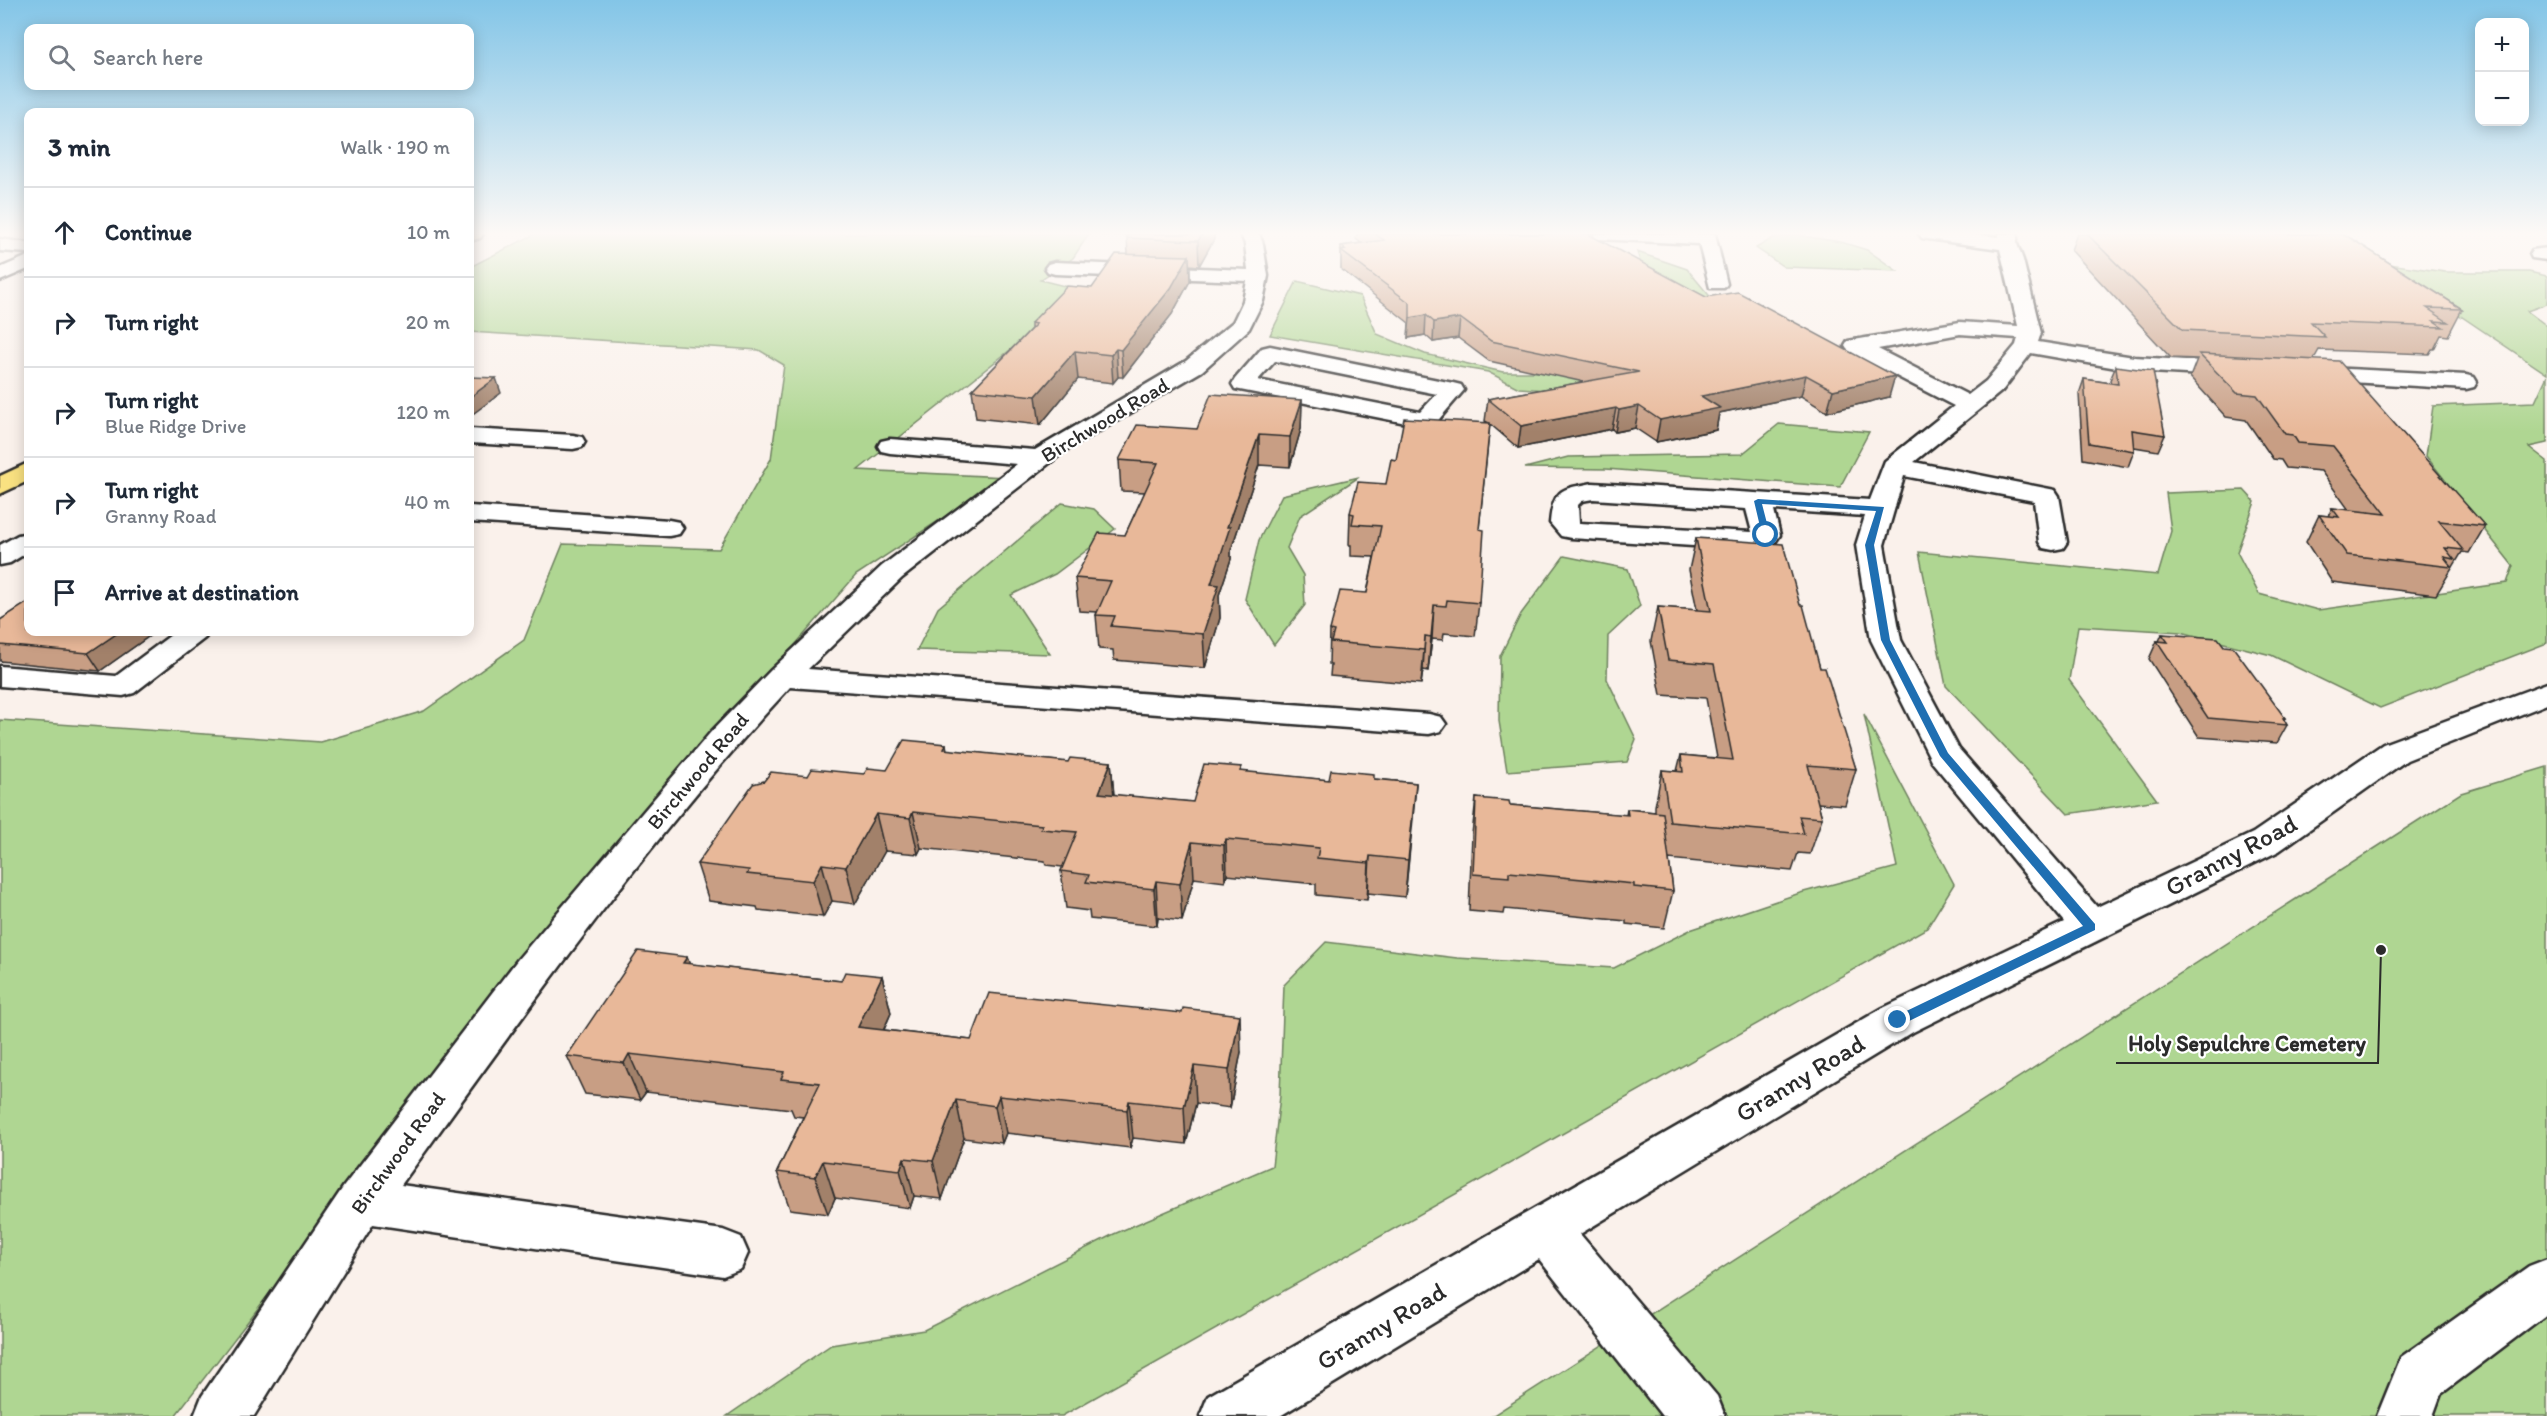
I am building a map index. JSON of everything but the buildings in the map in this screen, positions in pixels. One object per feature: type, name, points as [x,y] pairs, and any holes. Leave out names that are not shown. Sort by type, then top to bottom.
[{"type":"street","name":"Birchwood Road","points":[[222,1416],[362,1201],[533,970],[722,740],[782,677],[892,572],[1056,446],[1194,366],[1242,325],[1253,300]]},
{"type":"street","points":[[2021,300],[2028,339],[1994,386],[1894,466],[1870,545],[1886,640],[1944,754],[2091,927]]},
{"type":"street","points":[[1970,405],[1856,346],[1960,328],[2028,339],[2134,364],[2263,371]]},
{"type":"street","points":[[1223,342],[1453,390],[1426,420],[1243,384],[1270,352]]},
{"type":"street","points":[[2287,372],[2466,382]]},
{"type":"street","points":[[474,436],[573,442]]},
{"type":"street","points":[[890,446],[1041,458]]},
{"type":"street","points":[[1894,466],[2046,496],[2054,542]]},
{"type":"street","points":[[1758,501],[1766,535],[1754,542],[1590,532],[1571,530],[1564,523],[1565,503],[1573,495],[1593,491],[1758,501],[1881,509]]},
{"type":"street","points":[[474,514],[669,528]]},
{"type":"street","points":[[0,557],[24,543]]},
{"type":"street","points":[[0,676],[123,686],[189,636]]},
{"type":"street","points":[[782,677],[1429,724]]},
{"type":"street","name":"Granny Road","points":[[1228,1416],[1898,1020],[2266,842],[2395,752],[2547,693]]},
{"type":"street","points":[[362,1201],[723,1253]]},
{"type":"street","points":[[1545,1229],[1697,1416]]},
{"type":"street","points":[[2405,1416],[2420,1376],[2547,1283]]},
{"type":"green space","points":[[474,300],[1073,300],[858,470],[1005,477],[856,575],[573,899],[175,1416],[0,1416],[0,720],[321,742],[424,711],[524,640],[563,544],[719,549],[771,459],[784,365],[759,350],[474,332]]},
{"type":"green space","points":[[1287,300],[1362,300],[1377,334],[1425,354],[1503,372],[1579,372],[1534,300],[1713,300],[1746,330],[1561,391],[1519,388],[1488,372],[1270,335]]},
{"type":"green space","points":[[2437,300],[2547,300],[2547,304],[2527,311],[2547,326],[2547,374]]},
{"type":"green space","points":[[2547,376],[2547,443],[2529,447],[2547,461],[2547,643],[2380,708],[2271,655],[2181,632],[2078,626],[2069,680],[2157,800],[2068,814],[1946,686],[1919,552],[2158,575],[2171,531],[2166,493],[2244,490],[2255,502],[2237,552],[2259,594],[2318,610],[2507,583],[2513,566],[2426,456],[2433,406],[2535,402]]},
{"type":"green space","points":[[1779,424],[1869,432],[1840,487],[1606,469],[1525,468],[1568,457],[1742,454]]},
{"type":"green space","points":[[1359,477],[1300,516],[1287,548],[1303,575],[1305,605],[1274,645],[1245,599],[1259,540],[1282,495]]},
{"type":"green space","points":[[1062,503],[1094,509],[1115,529],[1055,574],[1011,595],[1050,654],[917,650],[938,608]]},
{"type":"green space","points":[[1564,556],[1628,569],[1640,606],[1608,636],[1607,679],[1636,739],[1627,762],[1507,771],[1499,721],[1500,656],[1521,614]]},
{"type":"green space","points":[[1864,714],[1954,884],[1927,928],[1062,1416],[727,1416],[831,1345],[924,1330],[1114,1234],[1272,1166],[1280,1096],[1284,985],[1326,942],[1457,958],[1614,968],[1690,930],[1800,893],[1897,867]]},
{"type":"green space","points":[[2547,767],[2547,1416],[1492,1416],[2461,793]]},
{"type":"place","name":"Holy Sepulchre Cemetery","points":[[2381,950]]},
{"type":"route","points":[[1766,535],[1758,501],[1881,509],[1870,545],[1886,640],[1944,754],[2091,927],[1898,1020]]}]
